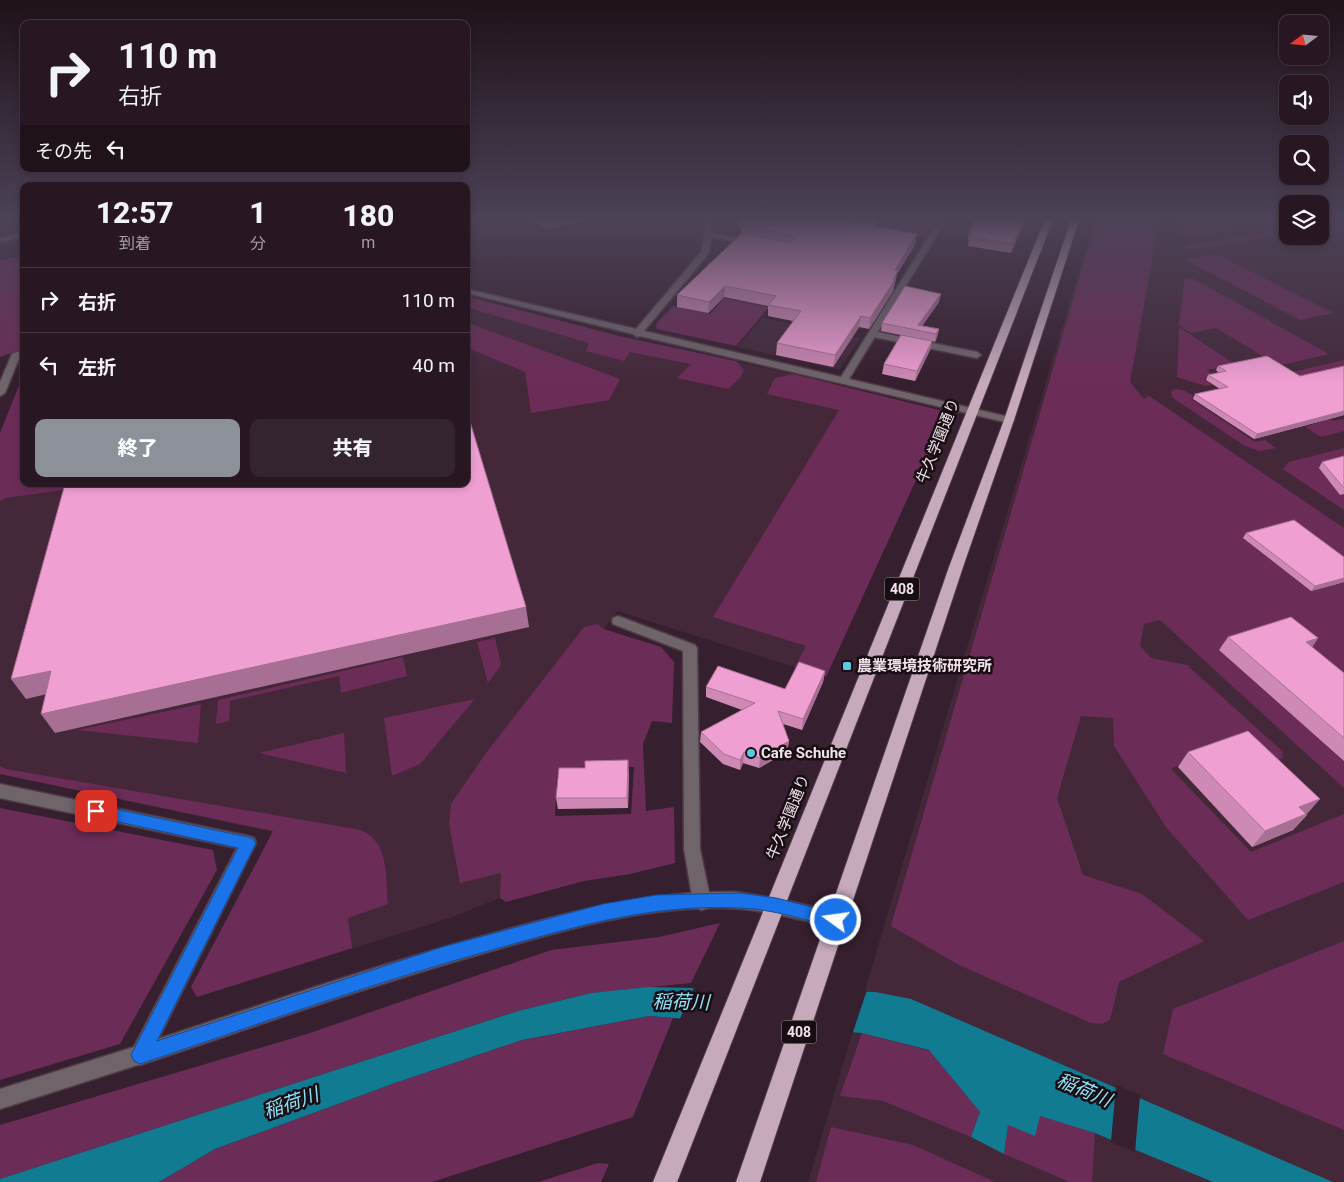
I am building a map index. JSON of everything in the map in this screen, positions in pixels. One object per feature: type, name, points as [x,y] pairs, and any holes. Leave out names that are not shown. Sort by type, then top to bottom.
[{"type":"highway","name":"牛久学園通り","points":[[665,1182],[1028,272]]},
{"type":"highway","name":"408","points":[[748,1182],[956,567],[1010,420],[1058,272]]},
{"type":"street","points":[[637,334],[688,272]]},
{"type":"street","points":[[844,379],[908,272]]},
{"type":"street","points":[[470,292],[637,334],[844,379],[1010,420]]},
{"type":"street","points":[[872,334],[977,355]]},
{"type":"street","points":[[0,393],[16,354],[20,353]]},
{"type":"street","points":[[618,621],[690,648],[692,849],[702,902]]},
{"type":"street","points":[[0,791],[248,843],[140,1055]]},
{"type":"street","points":[[0,1099],[140,1055],[442,955],[603,911],[656,903],[741,900],[836,920]]},
{"type":"shaded area","points":[[0,272],[20,272],[20,350],[0,357]]},
{"type":"shaded area","points":[[1079,272],[1344,272],[1344,1182],[808,1182]]},
{"type":"shaded area","points":[[1081,272],[1150,272],[1130,382],[1144,399],[1149,396],[1344,528],[1344,788],[1160,620],[1144,624],[1140,646],[1151,658],[1187,665],[1282,751],[1283,758],[1265,765],[1201,755],[1171,769],[1251,852],[1344,814],[1344,882],[1248,920],[1166,827],[1114,746],[1113,718],[1081,716],[1057,798],[1083,875],[1142,894],[1204,941],[1119,982],[1110,1020],[1102,1024],[1091,1023],[959,965],[891,926]]},
{"type":"shaded area","points":[[1209,272],[1252,272],[1334,313],[1300,320]]},
{"type":"shaded area","points":[[1186,278],[1194,279],[1329,354],[1265,369],[1268,359],[1216,328],[1191,333],[1179,325]]},
{"type":"shaded area","points":[[470,297],[619,336],[793,374],[947,412],[826,677],[617,611],[604,629],[502,852],[500,898],[447,919],[197,997],[191,987],[273,832],[0,774],[0,433],[20,383],[20,487],[470,487]]},
{"type":"shaded area","points":[[470,297],[619,336],[736,361],[744,370],[741,377],[728,389],[677,378],[691,364],[630,352],[624,361],[586,351],[589,343],[470,308]]},
{"type":"shaded area","points":[[724,298],[769,307],[736,346],[657,329],[656,324],[673,306],[710,314]]},
{"type":"shaded area","points":[[762,318],[860,338],[840,370],[737,347]]},
{"type":"shaded area","points":[[470,323],[620,379],[609,400],[531,413],[525,372],[470,349]]},
{"type":"shaded area","points":[[1179,327],[1236,365],[1207,370],[1215,376],[1204,379],[1212,385],[1206,386],[1177,377]]},
{"type":"shaded area","points":[[1344,360],[1344,371],[1273,385],[1333,421],[1344,419],[1344,431],[1321,437],[1305,427],[1319,422],[1265,390],[1235,385]]},
{"type":"shaded area","points":[[793,374],[947,412],[826,677],[795,667],[806,646],[713,617],[839,410],[767,394],[775,378]]},
{"type":"shaded area","points":[[20,383],[20,487],[82,487],[6,498],[0,501],[0,433]]},
{"type":"shaded area","points":[[1174,389],[1183,390],[1196,397],[1191,399],[1255,442],[1265,440],[1276,448],[1260,451],[1245,446],[1173,398],[1171,392]]},
{"type":"shaded area","points":[[1344,448],[1344,510],[1283,469],[1289,462]]},
{"type":"shaded area","points":[[597,624],[604,629],[661,647],[674,662],[672,723],[652,721],[643,744],[646,811],[674,807],[675,863],[630,874],[584,881],[506,902],[500,898],[501,873],[460,883],[449,824],[451,804],[486,753],[584,627]],"holes":[[[584,765],[634,767],[631,814],[555,816],[557,776],[582,775]]]},
{"type":"shaded area","points":[[495,638],[501,665],[488,683],[477,642]]},
{"type":"shaded area","points":[[403,657],[407,676],[341,693],[339,676],[230,701],[229,721],[216,724],[218,700]]},
{"type":"shaded area","points":[[475,699],[420,764],[392,776],[384,718]]},
{"type":"shaded area","points":[[201,704],[198,743],[77,730]]},
{"type":"shaded area","points":[[344,733],[346,773],[259,753]]},
{"type":"shaded area","points":[[0,766],[6,769],[361,830],[377,843],[381,852],[386,872],[388,904],[348,918],[352,948],[197,997],[191,987],[273,831],[0,774]]},
{"type":"shaded area","points":[[0,808],[213,850],[217,870],[120,1044],[0,1080]]},
{"type":"shaded area","points":[[720,923],[691,983],[591,993],[518,1011],[0,1179],[0,1125],[307,1034],[551,950],[659,937]]},
{"type":"shaded area","points":[[1344,941],[1344,1130],[1163,1054],[1173,1009]]},
{"type":"shaded area","points":[[649,1016],[673,1018],[633,1117],[432,1182],[159,1182],[215,1149],[395,1083],[522,1040]]},
{"type":"shaded area","points":[[862,1033],[930,1051],[980,1112],[971,1137],[883,1101],[840,1096]]},
{"type":"shaded area","points":[[1040,1116],[1095,1133],[1092,1182],[1070,1182],[1004,1154],[1008,1125]]},
{"type":"shaded area","points":[[831,1127],[913,1145],[995,1182],[816,1182]]},
{"type":"shaded area","points":[[598,1163],[609,1164],[601,1182],[538,1182]]},
{"type":"water","name":"稲荷川","points":[[648,987],[875,992],[911,999],[1333,1182],[1213,1182],[1095,1133],[1040,1116],[1035,1136],[1008,1125],[1004,1154],[971,1137],[980,1112],[929,1050],[862,1033],[649,1016],[522,1040],[395,1083],[215,1149],[159,1182],[0,1182],[0,1179],[518,1011],[591,993]]},
{"type":"pier","points":[[695,985],[867,990],[852,1035],[679,1021]]},
{"type":"pier","points":[[1116,1085],[1140,1095],[1135,1152],[1111,1142]]},
{"type":"building","points":[[701,272],[897,272],[893,280],[895,280],[870,318],[861,316],[835,355],[777,343],[801,311],[768,305],[776,296],[725,286],[709,302],[677,295]]},
{"type":"building","points":[[905,286],[941,294],[918,325],[939,329],[936,334],[882,323]]},
{"type":"building","points":[[901,335],[932,341],[917,371],[884,364]]},
{"type":"building","points":[[1267,356],[1300,376],[1344,366],[1344,411],[1257,434],[1195,394],[1228,387],[1208,375],[1226,371],[1218,366]]},
{"type":"building","points":[[470,422],[526,607],[41,714],[51,671],[11,679],[64,487],[470,487]]},
{"type":"building","points":[[1344,456],[1344,488],[1322,462]]},
{"type":"building","points":[[1294,520],[1344,557],[1344,578],[1315,586],[1246,533]]},
{"type":"building","points":[[1291,617],[1318,638],[1306,642],[1344,673],[1344,738],[1228,637]]},
{"type":"building","points":[[799,662],[825,671],[803,719],[778,711],[789,741],[760,758],[744,752],[740,760],[724,754],[701,732],[755,703],[706,687],[718,666],[785,689]]},
{"type":"building","points":[[1248,731],[1320,799],[1299,807],[1306,814],[1265,831],[1188,752]]},
{"type":"building","points":[[628,760],[627,798],[556,798],[559,768],[585,768],[585,761]]},
{"type":"place","name":"農業環境技術研究所","points":[[847,666]]},
{"type":"place","name":"Cafe Schuhe","points":[[751,753]]},
{"type":"route","points":[[96,811],[248,843],[140,1055],[442,955],[603,911],[656,903],[741,900],[836,920]]}]
